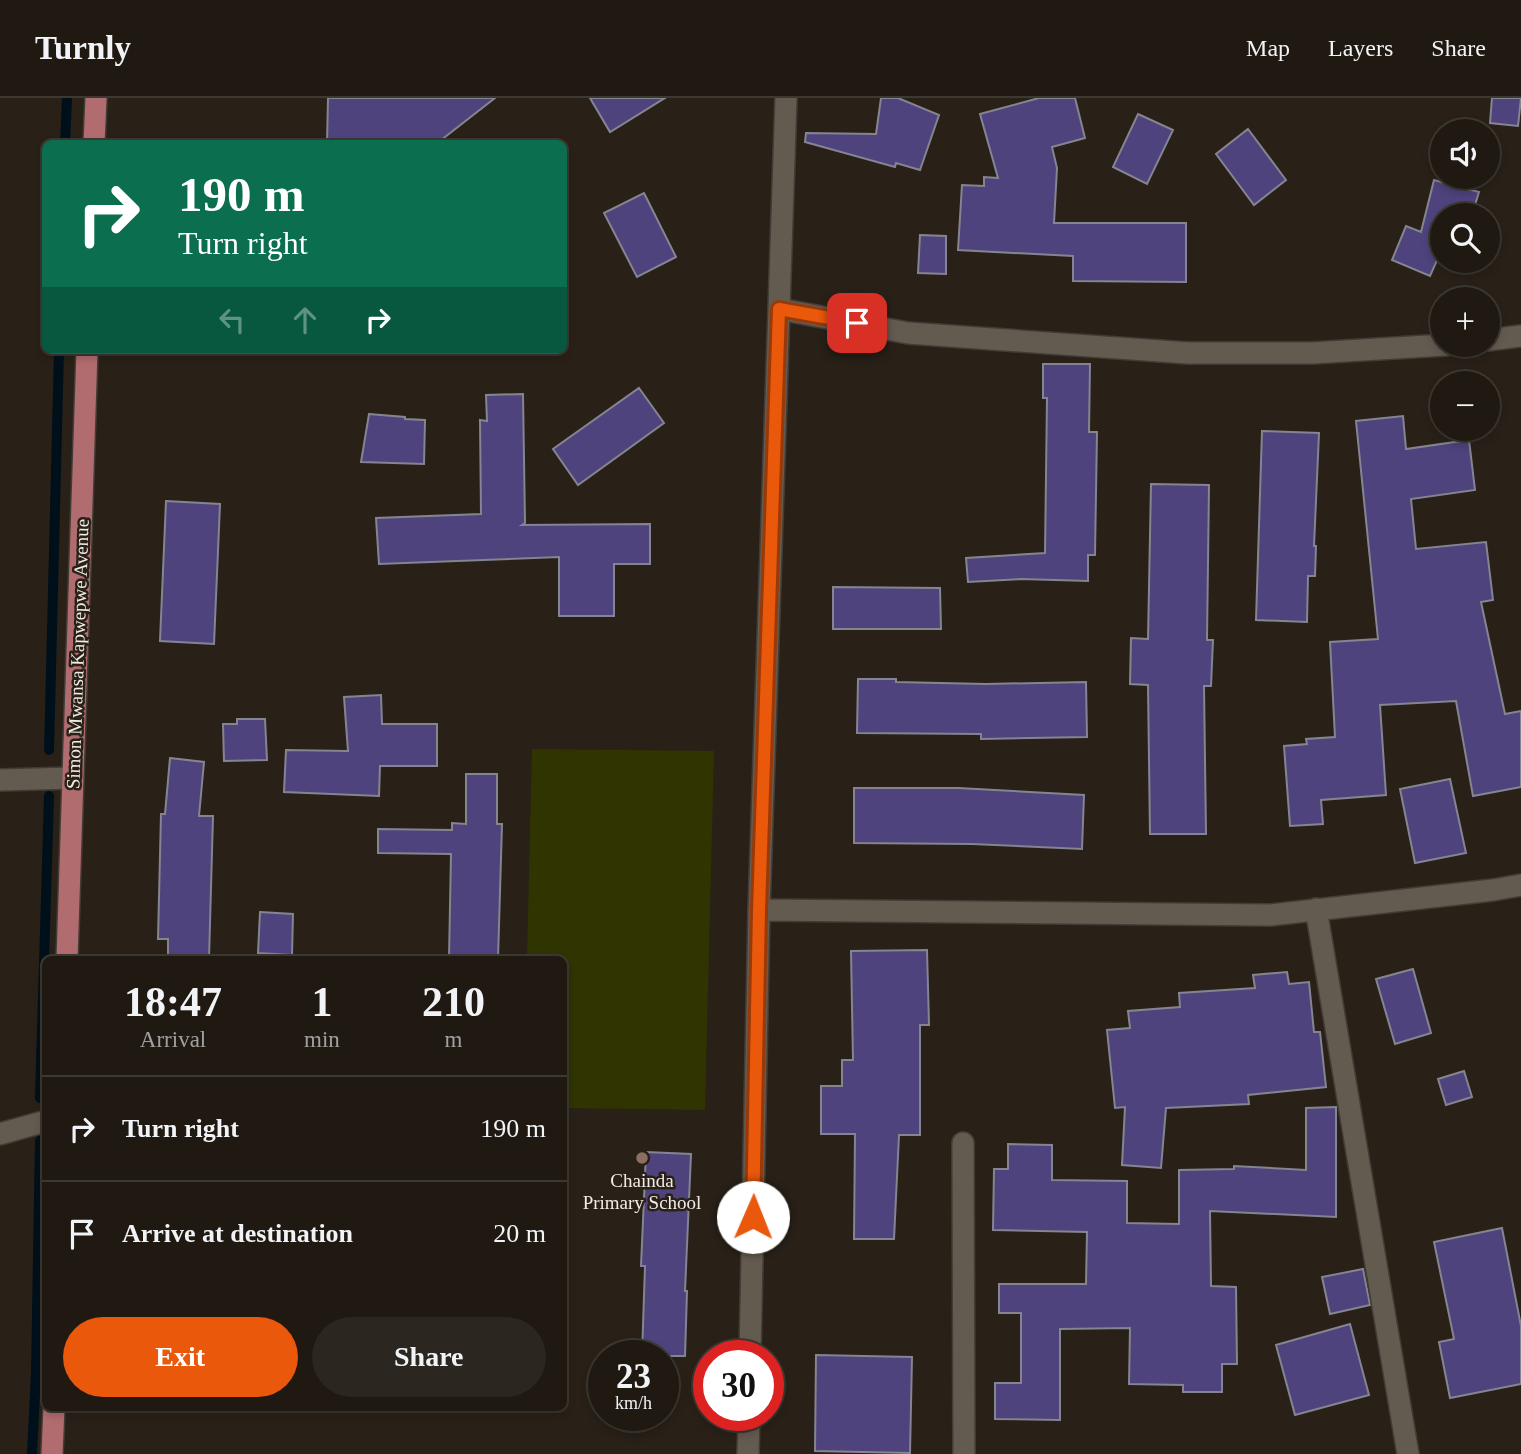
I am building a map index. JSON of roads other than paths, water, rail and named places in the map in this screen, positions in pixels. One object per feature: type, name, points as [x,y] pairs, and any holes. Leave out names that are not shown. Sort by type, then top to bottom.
[{"type":"main road","points":[[94,140],[96,98]]},
{"type":"main road","name":"Simon Mwansa Kapwepwe Avenue","points":[[67,956],[87,354]]},
{"type":"main road","points":[[52,1454],[54,1411]]},
{"type":"street","points":[[750,1340],[759,910],[786,98]]},
{"type":"street","points":[[779,309],[908,333],[1188,353],[1312,354],[1430,346]]},
{"type":"street","points":[[1500,339],[1521,337]]},
{"type":"street","points":[[0,780],[72,778]]},
{"type":"street","points":[[759,910],[1270,915],[1521,885]]},
{"type":"street","points":[[1316,909],[1408,1454]]},
{"type":"street","points":[[0,1134],[42,1122]]},
{"type":"street","points":[[963,1143],[964,1454]]},
{"type":"street","points":[[748,1454],[749,1431]]},
{"type":"waterway","points":[[65,140],[67,98]]},
{"type":"waterway","points":[[49,750],[59,354]]},
{"type":"waterway","points":[[44,956],[49,796]]},
{"type":"waterway","points":[[40,1098],[42,1031]]},
{"type":"waterway","points":[[32,1454],[40,1141]]},
{"type":"place","name":"Chainda Primary School","points":[[642,1158]]}]
